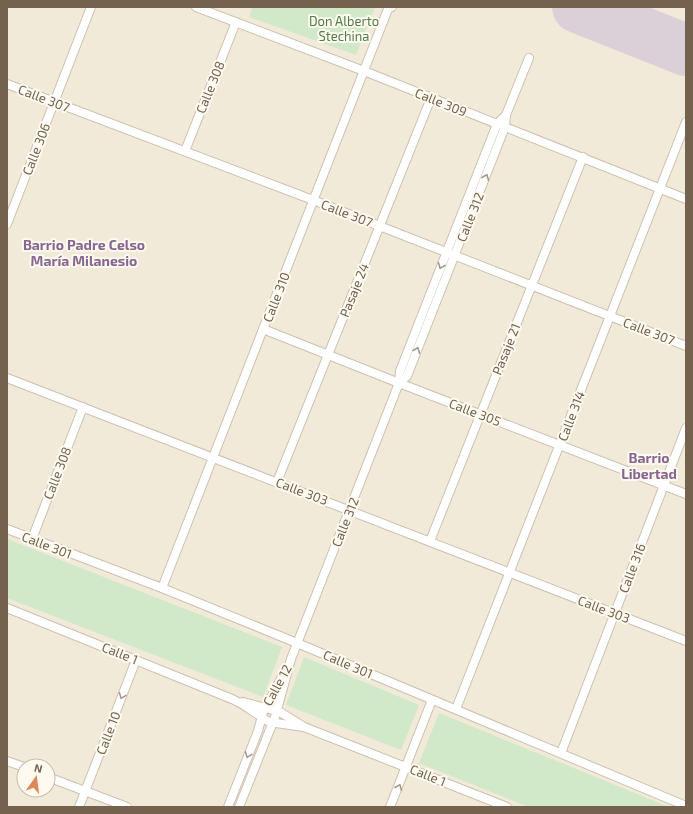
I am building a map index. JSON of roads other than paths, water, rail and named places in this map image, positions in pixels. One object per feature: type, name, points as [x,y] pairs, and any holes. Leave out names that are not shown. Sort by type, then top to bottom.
[{"type":"street","name":"Calle 306","points":[[7,224],[91,7]]},
{"type":"street","name":"Calle 309","points":[[196,7],[364,71],[686,199]]},
{"type":"street","name":"Calle 310","points":[[162,588],[388,9],[392,7]]},
{"type":"street","name":"Calle 308","points":[[185,151],[236,22]]},
{"type":"street","name":"Calle 312","points":[[291,660],[399,383],[400,371],[451,253],[529,58]]},
{"type":"street","name":"Calle 307","points":[[7,84],[314,200],[686,346]]},
{"type":"street","name":"Pasaje 24","points":[[277,482],[431,98]]},
{"type":"street","name":"Calle 314","points":[[456,709],[686,122]]},
{"type":"street","name":"Pasaje 21","points":[[430,541],[583,157]]},
{"type":"street","name":"Calle 305","points":[[263,329],[686,494]]},
{"type":"street","name":"Calle 303","points":[[7,378],[686,641]]},
{"type":"street","name":"Calle 308","points":[[32,539],[83,407]]},
{"type":"street","name":"Calle 316","points":[[561,753],[686,428]]},
{"type":"street","name":"Calle 301","points":[[7,529],[162,588],[297,643],[686,806]]},
{"type":"street","name":"Calle 1","points":[[7,609],[232,699],[242,704],[261,718],[273,723],[304,727]]},
{"type":"street","name":"Calle 10","points":[[79,807],[136,660]]},
{"type":"street","name":"Calle 12","points":[[228,807],[258,731],[265,707],[291,660]]},
{"type":"street","name":"Calle 12","points":[[239,807],[273,723],[291,660]]},
{"type":"street","name":"Calle 1","points":[[232,699],[277,711],[304,727],[407,766],[507,807]]},
{"type":"street","points":[[390,807],[432,700]]},
{"type":"street","points":[[56,779],[127,807]]},
{"type":"district","name":"Barrio Padre Celso María Milanesio","points":[[84,252]]},
{"type":"district","name":"Barrio Libertad","points":[[649,466]]},
{"type":"park label","name":"Don Alberto Stechina","points":[[344,28]]}]
